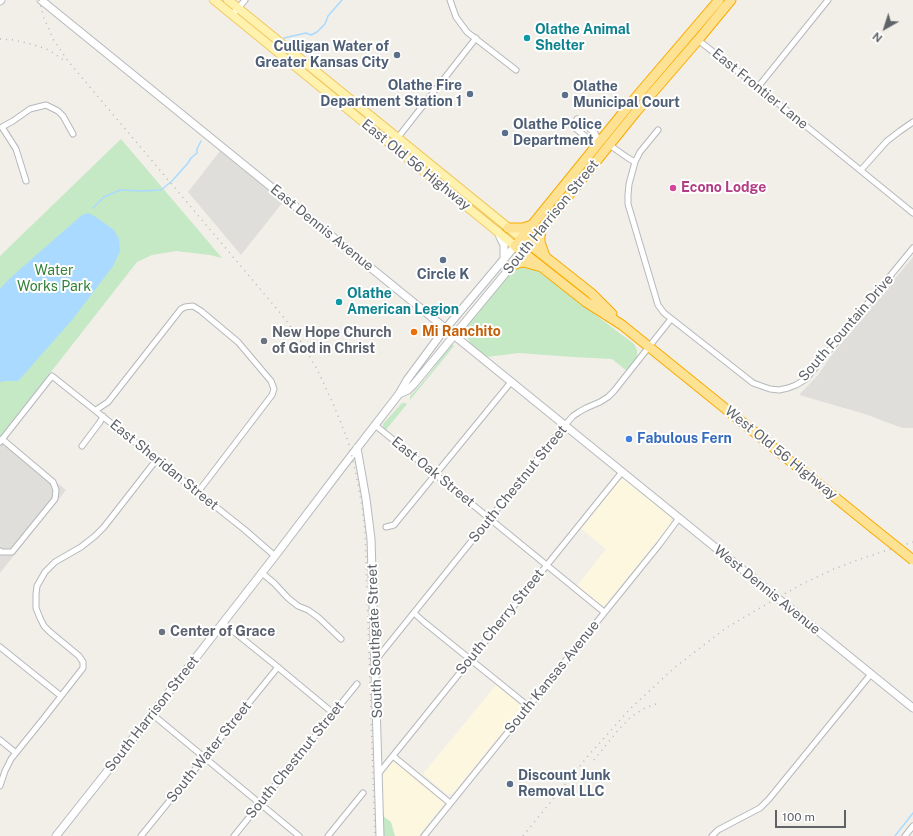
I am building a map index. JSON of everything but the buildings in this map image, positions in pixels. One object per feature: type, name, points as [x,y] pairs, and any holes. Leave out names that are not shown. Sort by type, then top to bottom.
[{"type":"highway","name":"South Harrison Street","points":[[522,242],[532,225],[630,103],[719,0]]},
{"type":"highway","name":"South Harrison Street","points":[[522,242],[542,228],[635,113],[731,0]]},
{"type":"highway","points":[[508,228],[522,228],[532,225]]},
{"type":"highway","points":[[542,228],[540,242],[546,257]]},
{"type":"highway","name":"East Old 56 Highway","points":[[522,242],[522,252],[586,302],[622,325],[649,347]]},
{"type":"highway","name":"East Old 56 Highway","points":[[522,242],[546,257],[591,293],[622,325]]},
{"type":"highway","points":[[507,263],[524,262],[543,268]]},
{"type":"highway","name":"West Old 56 Highway","points":[[649,347],[913,560]]},
{"type":"main road","name":"East Old 56 Highway","points":[[214,0],[235,11],[397,138],[508,228],[522,242]]},
{"type":"main road","name":"East Old 56 Highway","points":[[228,0],[235,11],[392,145],[496,230],[522,242]]},
{"type":"street","name":"East Dennis Avenue","points":[[41,0],[622,472]]},
{"type":"street","points":[[235,11],[244,0]]},
{"type":"street","points":[[450,0],[453,10],[467,32],[516,70]]},
{"type":"street","points":[[758,87],[828,0]]},
{"type":"street","points":[[392,145],[476,38]]},
{"type":"street","name":"East Frontier Lane","points":[[698,40],[913,213]]},
{"type":"street","points":[[26,181],[16,149],[1,127],[13,122],[30,109],[46,105],[53,108],[63,116],[73,134]]},
{"type":"street","points":[[577,118],[595,133],[599,142]]},
{"type":"street","points":[[861,170],[888,141],[913,122]]},
{"type":"street","points":[[571,125],[589,140],[610,145],[636,162]]},
{"type":"street","name":"South Fountain Drive","points":[[658,130],[640,152],[629,184],[628,199],[628,204],[658,305],[671,319],[753,383],[770,389],[779,390],[796,385],[806,379],[913,248]]},
{"type":"street","points":[[496,230],[502,239],[507,263]]},
{"type":"street","name":"South Harrison Street","points":[[399,394],[408,390],[414,384],[454,335],[522,242]]},
{"type":"street","name":"South Harrison Street","points":[[56,836],[262,573],[399,394],[407,380],[446,329],[507,263],[522,252]]},
{"type":"street","points":[[96,410],[108,402],[181,309],[193,306],[201,312],[238,342],[271,381],[274,388],[272,395],[198,492]]},
{"type":"street","name":"South Chestnut Street","points":[[375,661],[573,416],[608,397],[671,319]]},
{"type":"street","name":"East Sheridan Street","points":[[1,440],[52,376],[246,530],[275,556]]},
{"type":"street","points":[[386,527],[394,525],[511,382]]},
{"type":"street","points":[[82,446],[103,416]]},
{"type":"street","name":"East Oak Street","points":[[375,425],[604,612]]},
{"type":"street","points":[[0,551],[12,552],[55,499],[56,490],[53,482],[1,440]]},
{"type":"street","name":"South Southgate Street","points":[[357,448],[367,505],[371,539],[380,836]]},
{"type":"street","points":[[0,786],[5,771],[16,753],[83,668],[83,662],[79,656],[50,632],[44,626],[40,618],[36,608],[36,594],[40,579],[50,566],[81,547],[104,527],[157,459]]},
{"type":"street","name":"West Dennis Avenue","points":[[622,472],[913,708]]},
{"type":"street","name":"South Cherry Street","points":[[378,773],[622,472]]},
{"type":"street","name":"South Kansas Avenue","points":[[424,836],[680,518]]},
{"type":"street","points":[[262,573],[274,582],[288,598],[298,606],[308,610],[319,618],[341,639]]},
{"type":"street","points":[[414,613],[528,706]]},
{"type":"street","points":[[223,623],[333,713]]},
{"type":"street","points":[[0,647],[61,696]]},
{"type":"street","name":"South Water Street","points":[[141,836],[278,667]]},
{"type":"street","points":[[712,836],[718,830],[760,808],[769,799],[871,674]]},
{"type":"street","name":"South Chestnut Street","points":[[234,836],[357,684]]},
{"type":"street","points":[[152,714],[299,836]]},
{"type":"street","points":[[0,740],[16,753]]},
{"type":"street","points":[[393,756],[450,803]]},
{"type":"street","points":[[328,836],[363,793]]},
{"type":"street","points":[[905,836],[913,826]]},
{"type":"shaded area","points":[[220,151],[283,202],[241,255],[188,192]]},
{"type":"shaded area","points":[[913,257],[913,428],[902,428],[865,414],[799,395],[818,375],[831,356]]},
{"type":"shaded area","points":[[0,440],[8,443],[66,490],[0,573]]},
{"type":"shaded area","points":[[622,479],[624,479],[669,515],[671,517],[671,524],[605,605],[602,606],[577,586],[606,549],[580,528]]},
{"type":"shaded area","points":[[496,685],[519,704],[521,709],[454,792],[447,794],[423,774]]},
{"type":"shaded area","points":[[393,761],[397,761],[444,801],[444,804],[418,836],[395,836],[391,822],[383,816],[381,776]]},
{"type":"green space","name":"Water Works Park","points":[[121,139],[222,258],[176,251],[152,255],[137,262],[0,437],[0,256]]},
{"type":"green space","points":[[531,266],[634,344],[637,350],[637,356],[627,371],[612,359],[519,353],[486,357],[470,343],[467,336],[468,322],[511,267]]},
{"type":"green space","points":[[452,344],[454,346],[410,400],[410,396]]},
{"type":"green space","points":[[402,403],[407,404],[385,431],[383,424]]},
{"type":"green space","points":[[383,816],[391,822],[395,836],[383,836]]},
{"type":"water","points":[[88,213],[114,230],[119,239],[120,251],[113,266],[72,320],[18,381],[0,382],[0,289],[9,279],[82,215]]},
{"type":"waterway","points":[[284,38],[306,33],[311,35],[317,32],[325,24],[328,16],[342,0]]},
{"type":"waterway","points":[[93,208],[104,197],[120,190],[161,190],[172,181],[197,153],[197,149],[201,141]]},
{"type":"waterway","points":[[895,836],[913,813]]},
{"type":"railway","points":[[39,0],[44,18],[53,39],[68,61],[282,315],[296,334],[318,371],[335,408],[348,441],[355,469],[365,532],[375,836]]},
{"type":"railway","points":[[0,39],[14,40],[49,50],[65,61]]},
{"type":"railway","points":[[523,836],[588,756],[630,709],[674,668],[726,628],[804,583],[834,569],[913,542]]},
{"type":"railway","points":[[594,760],[619,729],[631,717],[643,709],[656,704]]},
{"type":"place","name":"Olathe Animal Shelter","points":[[527,38]]},
{"type":"place","name":"Culligan Water of Greater Kansas City","points":[[397,55]]},
{"type":"place","name":"Olathe Fire Department Station 1","points":[[470,94]]},
{"type":"place","name":"Olathe Municipal Court","points":[[565,95]]},
{"type":"place","name":"Olathe Police Department","points":[[505,133]]},
{"type":"place","name":"Econo Lodge","points":[[673,188]]},
{"type":"place","name":"Circle K","points":[[443,260]]},
{"type":"place","name":"Olathe American Legion","points":[[339,302]]},
{"type":"place","name":"Mi Ranchito","points":[[414,332]]},
{"type":"place","name":"New Hope Church of God in Christ","points":[[264,341]]},
{"type":"place","name":"Fabulous Fern","points":[[629,439]]},
{"type":"place","name":"Center of Grace","points":[[162,632]]},
{"type":"place","name":"Discount Junk Removal LLC","points":[[510,784]]}]
